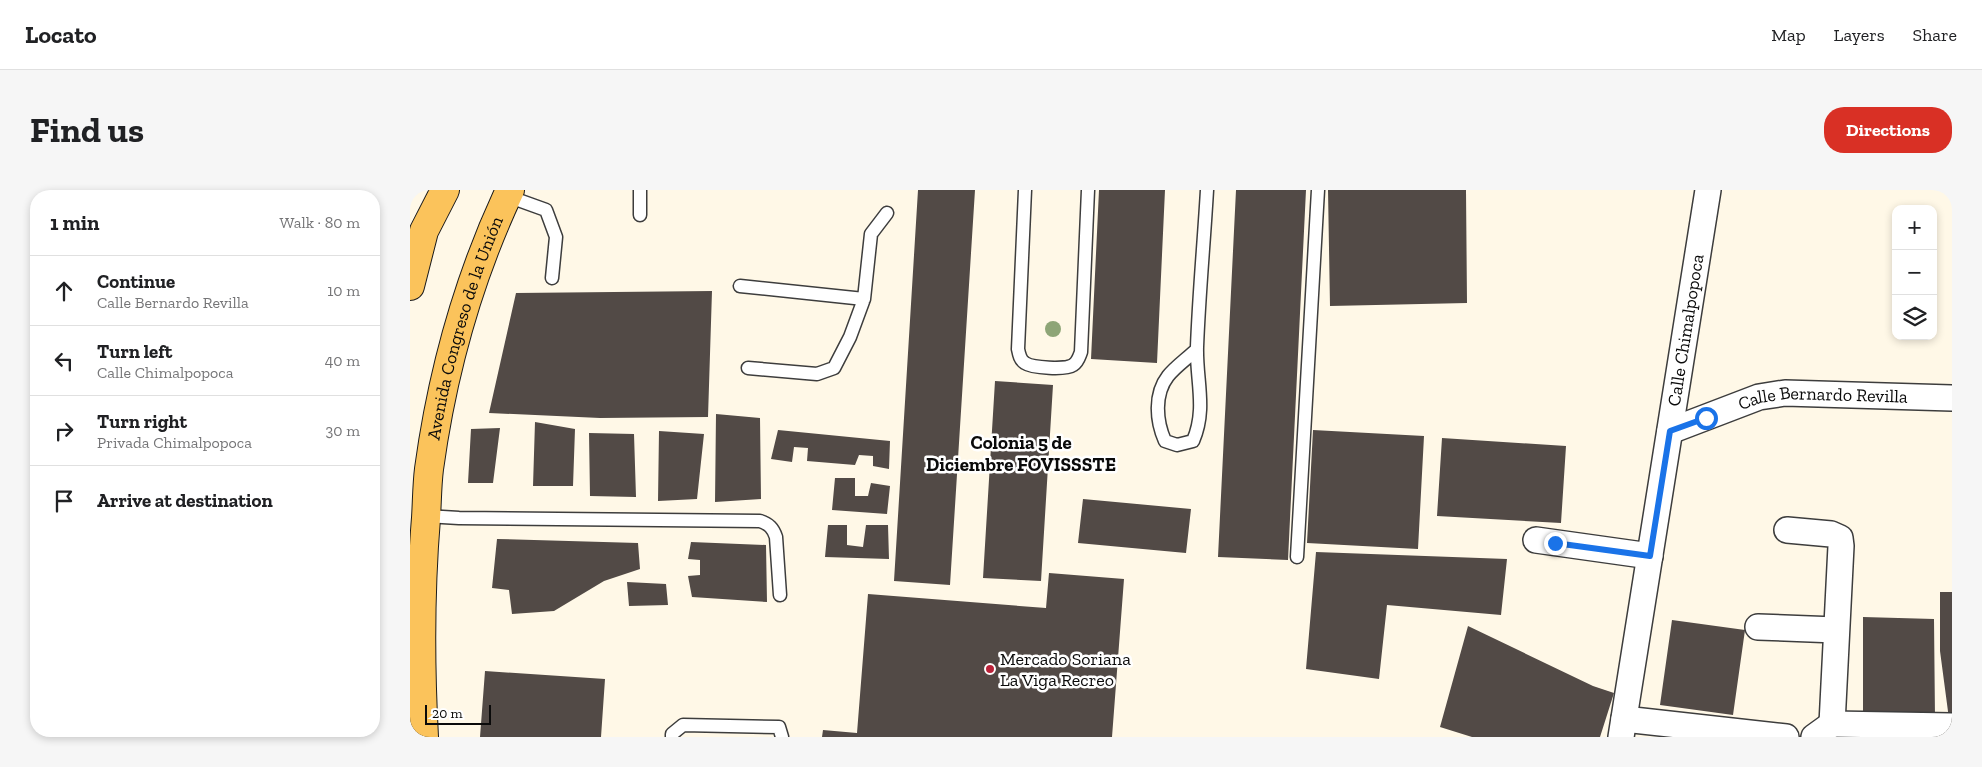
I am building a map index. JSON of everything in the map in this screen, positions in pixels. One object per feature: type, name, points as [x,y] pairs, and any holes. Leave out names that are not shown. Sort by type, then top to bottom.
[{"type":"main road","points":[[410,286],[424,231],[445,190]]},
{"type":"main road","name":"Avenida Congreso de la Unión","points":[[424,737],[420,662],[421,577],[429,470],[445,378],[474,281],[497,218],[509,193]]},
{"type":"street","name":"Calle Chimalpopoca","points":[[1623,728],[1708,190]]},
{"type":"street","name":"Calle Bernardo Revilla","points":[[1670,431],[1759,397],[1784,393],[1952,398]]},
{"type":"street","points":[[1787,530],[1831,534],[1840,538],[1836,630],[1823,730],[1952,726]]},
{"type":"street","points":[[1536,540],[1650,556]]},
{"type":"street","points":[[1758,627],[1836,630]]},
{"type":"street","points":[[1623,728],[1786,737]]},
{"type":"lane","points":[[640,190],[640,215]]},
{"type":"lane","points":[[1025,190],[1018,349],[1020,357],[1026,364],[1064,368],[1072,366],[1078,360],[1081,352],[1088,190]]},
{"type":"lane","points":[[1197,349],[1168,377],[1160,391],[1158,408],[1159,427],[1165,441],[1177,445],[1193,441],[1199,426],[1201,406],[1197,349],[1207,190]]},
{"type":"lane","points":[[1297,557],[1318,190]]},
{"type":"lane","points":[[509,193],[546,210],[556,237],[552,278]]},
{"type":"lane","points":[[748,368],[817,374],[834,368],[850,338],[864,299],[871,234],[887,213]]},
{"type":"lane","points":[[410,257],[424,231]]},
{"type":"lane","points":[[740,286],[864,299]]},
{"type":"lane","points":[[426,516],[459,518],[760,521],[767,523],[773,529],[776,537],[780,596]]},
{"type":"lane","points":[[672,737],[672,734],[683,725],[779,727],[782,737]]},
{"type":"building","points":[[918,190],[975,190],[950,585],[894,581]]},
{"type":"building","points":[[1099,190],[1165,190],[1157,363],[1091,359]]},
{"type":"building","points":[[1236,190],[1306,190],[1288,560],[1218,557]]},
{"type":"building","points":[[1328,190],[1466,190],[1467,303],[1330,306]]},
{"type":"building","points":[[712,291],[708,417],[600,418],[489,413],[516,293]]},
{"type":"building","points":[[995,381],[1053,385],[1041,581],[983,578]]},
{"type":"building","points":[[716,414],[760,418],[761,499],[715,502]]},
{"type":"building","points":[[535,422],[575,429],[573,486],[533,486]]},
{"type":"building","points":[[500,428],[493,483],[468,483],[471,429]]},
{"type":"building","points":[[778,430],[890,441],[889,469],[873,466],[873,456],[859,455],[855,465],[807,461],[808,448],[794,447],[792,462],[771,459]]},
{"type":"building","points":[[1313,430],[1424,436],[1418,549],[1307,543]]},
{"type":"building","points":[[659,431],[704,434],[697,499],[658,501]]},
{"type":"building","points":[[589,433],[634,434],[636,497],[590,496]]},
{"type":"building","points":[[1442,438],[1566,446],[1561,523],[1437,516]]},
{"type":"building","points":[[835,478],[855,478],[855,496],[868,496],[871,483],[890,486],[887,514],[832,510]]},
{"type":"building","points":[[1083,499],[1191,509],[1186,553],[1078,543]]},
{"type":"building","points":[[828,525],[847,525],[847,545],[863,547],[866,525],[888,525],[889,559],[825,557]]},
{"type":"building","points":[[497,539],[638,543],[640,569],[604,581],[554,611],[512,614],[509,590],[492,588]]},
{"type":"building","points":[[691,542],[766,545],[767,602],[692,597],[688,576],[700,575],[700,560],[688,559]]},
{"type":"building","points":[[1316,552],[1507,559],[1501,615],[1387,605],[1379,679],[1306,669]]},
{"type":"building","name":"Mercado Soriana La Viga Recreo","points":[[1049,573],[1124,579],[1112,737],[822,737],[823,730],[857,733],[868,594],[1046,608]]},
{"type":"building","points":[[627,582],[666,584],[668,605],[629,606]]},
{"type":"building","points":[[1940,592],[1952,592],[1952,720],[1949,719],[1940,651]]},
{"type":"building","points":[[1863,617],[1934,619],[1935,718],[1863,717]]},
{"type":"building","points":[[1672,620],[1745,630],[1733,715],[1660,705]]},
{"type":"building","points":[[1468,626],[1593,686],[1614,693],[1600,737],[1472,737],[1440,727]]},
{"type":"building","points":[[485,671],[605,679],[601,737],[480,737]]},
{"type":"place","name":"Mercado Soriana La Viga Recreo","points":[[990,669]]},
{"type":"district","name":"Colonia 5 de Diciembre FOVISSSTE","points":[[1021,453]]},
{"type":"route","points":[[1555,543],[1650,556],[1670,431],[1706,418]]}]
